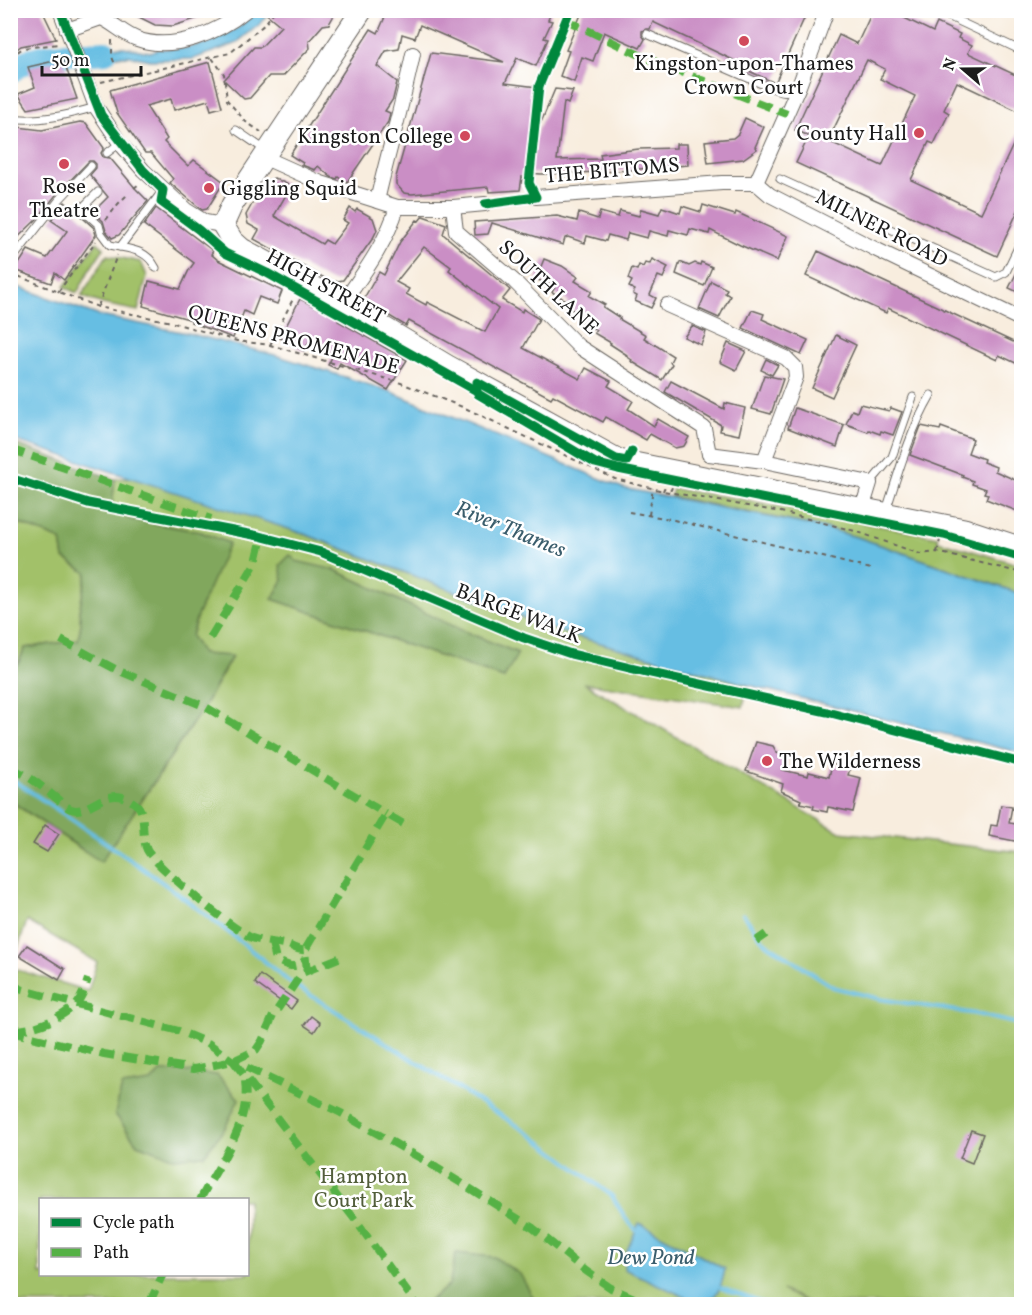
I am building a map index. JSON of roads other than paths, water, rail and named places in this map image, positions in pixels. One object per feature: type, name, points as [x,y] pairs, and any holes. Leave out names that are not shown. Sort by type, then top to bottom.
[{"type":"main road","points":[[223,225],[239,193],[362,10]]},
{"type":"main road","name":"HIGH STREET","points":[[223,225],[235,244],[242,249],[343,303],[448,366],[616,459],[652,471],[700,475],[964,529],[1022,548]]},
{"type":"street","points":[[60,10],[96,107],[120,143],[142,170],[195,216],[205,222],[223,225]]},
{"type":"street","points":[[69,34],[100,14],[137,39],[156,43],[175,42],[209,33],[229,17],[246,10]]},
{"type":"street","points":[[756,183],[799,86],[827,10]]},
{"type":"street","points":[[377,201],[413,54]]},
{"type":"street","points":[[268,150],[321,183],[397,207],[453,207],[485,204]]},
{"type":"street","name":"THE BITTOMS","points":[[536,198],[723,183],[756,183]]},
{"type":"street","name":"MILNER ROAD","points":[[756,183],[770,195],[1022,320]]},
{"type":"street","points":[[343,303],[367,267],[392,222],[397,207]]},
{"type":"street","name":"SOUTH LANE","points":[[453,207],[456,231],[514,281],[578,346],[704,428],[709,454]]},
{"type":"street","points":[[667,305],[786,358],[795,367],[796,377],[764,461]]},
{"type":"street","points":[[700,475],[703,463],[709,454],[764,461],[870,483],[862,509]]},
{"type":"lane","points":[[935,10],[1022,51]]},
{"type":"lane","points":[[647,34],[781,92],[791,91],[799,86]]},
{"type":"lane","points":[[10,118],[27,120],[96,107]]},
{"type":"lane","points":[[236,130],[268,150]]},
{"type":"lane","points":[[107,153],[120,143]]},
{"type":"lane","points":[[10,262],[60,199],[91,166]]},
{"type":"lane","points":[[780,179],[996,277],[1006,272],[1022,239]]},
{"type":"lane","points":[[120,247],[163,190]]},
{"type":"lane","points":[[98,192],[81,209],[99,225],[101,233],[110,245],[140,250],[156,268]]},
{"type":"lane","points":[[886,513],[908,443],[918,417],[931,395]]},
{"type":"lane","points":[[870,483],[892,457],[913,397]]},
{"type":"water","points":[[256,11],[270,11],[260,24],[235,44],[193,59],[150,60],[131,56],[99,56],[94,46],[124,47],[150,52],[159,49],[185,48],[208,43],[238,28]]},
{"type":"water","points":[[59,45],[63,57],[27,67],[11,85],[11,63],[16,58],[33,50]]},
{"type":"water","name":"River Thames","points":[[10,284],[100,316],[187,333],[275,355],[389,391],[623,488],[829,529],[1021,594],[1021,753],[748,685],[558,631],[307,535],[11,439]]},
{"type":"water","name":"Dew Pond","points":[[639,1223],[725,1269],[721,1286],[711,1299],[700,1304],[624,1269],[625,1255]]},
{"type":"waterway","points":[[10,72],[20,64],[43,56],[105,52]]},
{"type":"waterway","points":[[10,778],[187,900],[288,981],[529,1133],[612,1196],[626,1219],[636,1230]]},
{"type":"waterway","points":[[743,914],[764,942],[833,987],[880,999],[976,1014],[1022,1025]]},
{"type":"waterway","points":[[721,1288],[765,1304]]},
{"type":"place","name":"Kingston-upon-Thames Crown Court","points":[[744,41]]},
{"type":"place","name":"County Hall","points":[[919,133]]},
{"type":"place","name":"Kingston College","points":[[465,136]]},
{"type":"place","name":"Rose Theatre","points":[[64,164]]},
{"type":"place","name":"Giggling Squid","points":[[209,188]]},
{"type":"place","name":"The Wilderness","points":[[767,761]]},
{"type":"park label","name":"Hampton Court Park","points":[[364,1188]]}]
